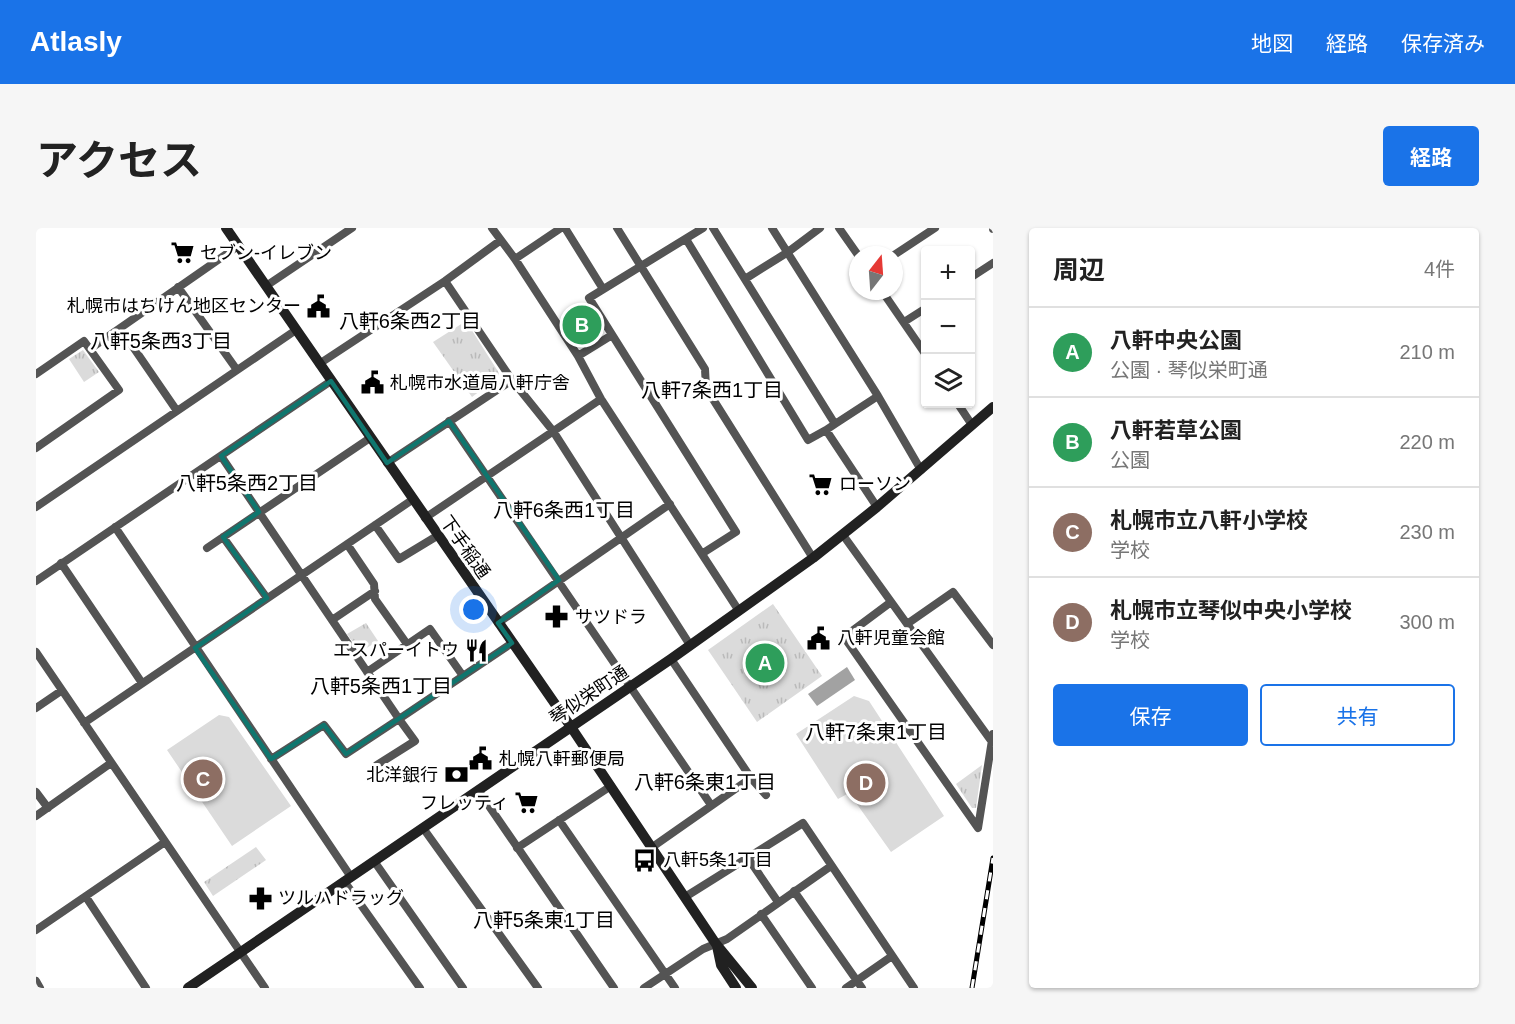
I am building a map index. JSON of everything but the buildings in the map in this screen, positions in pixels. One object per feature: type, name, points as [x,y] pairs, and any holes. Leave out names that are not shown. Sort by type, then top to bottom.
[{"type":"main road","name":"下手稲通","points":[[226,228],[571,727],[716,944],[732,960],[752,988]]},
{"type":"main road","name":"琴似栄町通","points":[[188,988],[671,659],[813,558],[877,507],[993,407]]},
{"type":"main road","name":"下手稲通","points":[[716,944],[721,965],[736,988]]},
{"type":"street","points":[[266,286],[351,228]]},
{"type":"street","points":[[492,228],[515,259],[578,356],[601,399],[739,611]]},
{"type":"street","points":[[515,259],[563,228],[603,289]]},
{"type":"street","points":[[617,228],[705,369],[706,387],[813,558]]},
{"type":"street","points":[[703,228],[588,298],[736,532],[703,553]]},
{"type":"street","points":[[713,228],[835,424]]},
{"type":"street","points":[[772,228],[878,396],[921,470]]},
{"type":"street","points":[[745,279],[788,252],[820,228]]},
{"type":"street","points":[[840,228],[852,246]]},
{"type":"street","points":[[903,249],[935,228]]},
{"type":"street","points":[[686,239],[808,440],[878,396]]},
{"type":"street","points":[[319,364],[445,281],[501,240]]},
{"type":"street","points":[[90,349],[238,246]]},
{"type":"street","points":[[975,275],[993,263]]},
{"type":"street","points":[[445,281],[512,380],[553,431],[690,645]]},
{"type":"street","points":[[178,287],[237,370]]},
{"type":"street","points":[[888,300],[925,354]]},
{"type":"street","points":[[904,322],[921,311]]},
{"type":"street","points":[[120,328],[177,411]]},
{"type":"street","points":[[36,507],[296,330]]},
{"type":"street","points":[[578,356],[612,335]]},
{"type":"street","points":[[36,374],[84,341],[119,390],[36,448]]},
{"type":"street","points":[[387,463],[512,380]]},
{"type":"street","points":[[36,581],[331,381]]},
{"type":"street","points":[[425,518],[601,399]]},
{"type":"street","points":[[961,408],[972,425]]},
{"type":"street","points":[[449,421],[711,805]]},
{"type":"street","points":[[826,430],[877,507]]},
{"type":"street","points":[[207,548],[370,438]]},
{"type":"street","points":[[221,456],[415,741],[377,765]]},
{"type":"street","points":[[84,723],[412,500]]},
{"type":"street","points":[[498,623],[670,504]]},
{"type":"street","points":[[375,525],[399,559],[437,536]]},
{"type":"street","points":[[115,527],[271,759],[420,988]]},
{"type":"street","points":[[843,535],[992,738],[991,758],[978,828],[844,637],[891,602]]},
{"type":"street","points":[[223,537],[267,598]]},
{"type":"street","points":[[347,544],[374,584],[375,599],[407,644]]},
{"type":"street","points":[[62,563],[142,683]]},
{"type":"street","points":[[332,620],[375,591]]},
{"type":"street","points":[[907,624],[953,592],[993,645]]},
{"type":"street","points":[[367,672],[430,629],[463,676]]},
{"type":"street","points":[[271,759],[324,725],[346,754],[512,643]]},
{"type":"street","points":[[36,652],[265,988]]},
{"type":"street","points":[[671,659],[751,778],[766,795]]},
{"type":"street","points":[[36,708],[62,691]]},
{"type":"street","points":[[36,816],[111,763]]},
{"type":"street","points":[[651,848],[751,778]]},
{"type":"street","points":[[517,848],[611,786]]},
{"type":"street","points":[[478,790],[614,988]]},
{"type":"street","points":[[36,792],[48,808]]},
{"type":"street","points":[[559,820],[675,988]]},
{"type":"street","points":[[685,897],[803,823],[914,988]]},
{"type":"street","points":[[423,828],[538,988]]},
{"type":"street","points":[[36,930],[165,842]]},
{"type":"street","points":[[748,858],[778,902]]},
{"type":"street","points":[[374,861],[463,988]]},
{"type":"street","points":[[644,988],[703,949],[716,944],[831,866]]},
{"type":"street","points":[[794,891],[862,988]]},
{"type":"street","points":[[86,897],[146,988]]},
{"type":"street","points":[[761,914],[812,988]]},
{"type":"street","points":[[846,988],[892,956]]},
{"type":"street","points":[[36,981],[40,988]]},
{"type":"highlighted area","points":[[331,381],[387,463],[449,421],[559,580],[498,623],[512,643],[346,754],[324,725],[271,759],[195,648],[267,598],[223,537],[259,512],[221,456]]},
{"type":"green space","points":[[586,303],[604,331],[579,346],[561,318]]},
{"type":"green space","points":[[466,321],[499,373],[497,378],[472,397],[433,342]]},
{"type":"green space","points":[[83,350],[99,372],[84,382],[69,359]]},
{"type":"green space","points":[[773,604],[822,676],[757,722],[708,650]]},
{"type":"green space","points":[[366,623],[378,641],[360,652],[347,634]]},
{"type":"green space","points":[[854,696],[869,701],[944,816],[891,852],[849,793],[838,799],[796,734]]},
{"type":"green space","points":[[219,715],[229,717],[291,806],[232,846],[167,750]]},
{"type":"green space","points":[[982,765],[976,808],[972,808],[956,784]]},
{"type":"green space","points":[[256,847],[266,860],[213,896],[204,882]]},
{"type":"shaded area","points":[[847,667],[855,680],[817,706],[808,694]]},
{"type":"railway","points":[[972,988],[993,858]]},
{"type":"place","name":"セブン-イレブン","points":[[182,253]]},
{"type":"place","name":"札幌市はちけん地区センター","points":[[319,306]]},
{"type":"place","name":"八軒若草公園","points":[[582,325]]},
{"type":"place","name":"札幌市水道局八軒庁舎","points":[[372,383]]},
{"type":"place","name":"ローソン","points":[[821,484]]},
{"type":"place","name":"サツドラ","points":[[557,617]]},
{"type":"place","name":"八軒児童会館","points":[[819,638]]},
{"type":"place","name":"エスパーイトウ","points":[[477,650]]},
{"type":"place","name":"八軒中央公園","points":[[765,663]]},
{"type":"place","name":"札幌八軒郵便局","points":[[481,759]]},
{"type":"place","name":"北洋銀行","points":[[456,775]]},
{"type":"place","name":"札幌市立八軒小学校","points":[[203,779]]},
{"type":"place","name":"札幌市立琴似中央小学校","points":[[866,783]]},
{"type":"place","name":"フレッティ","points":[[527,803]]},
{"type":"place","name":"八軒5条1丁目","points":[[645,860]]},
{"type":"place","name":"ツルハドラッグ","points":[[260,898]]},
{"type":"district","name":"八軒6条西2丁目","points":[[410,321]]},
{"type":"district","name":"八軒5条西3丁目","points":[[161,341]]},
{"type":"district","name":"八軒7条西1丁目","points":[[712,390]]},
{"type":"district","name":"八軒5条西2丁目","points":[[247,483]]},
{"type":"district","name":"八軒6条西1丁目","points":[[564,510]]},
{"type":"district","name":"八軒5条西1丁目","points":[[381,686]]},
{"type":"district","name":"八軒7条東1丁目","points":[[876,732]]},
{"type":"district","name":"八軒6条東1丁目","points":[[705,782]]},
{"type":"district","name":"八軒5条東1丁目","points":[[544,920]]}]
